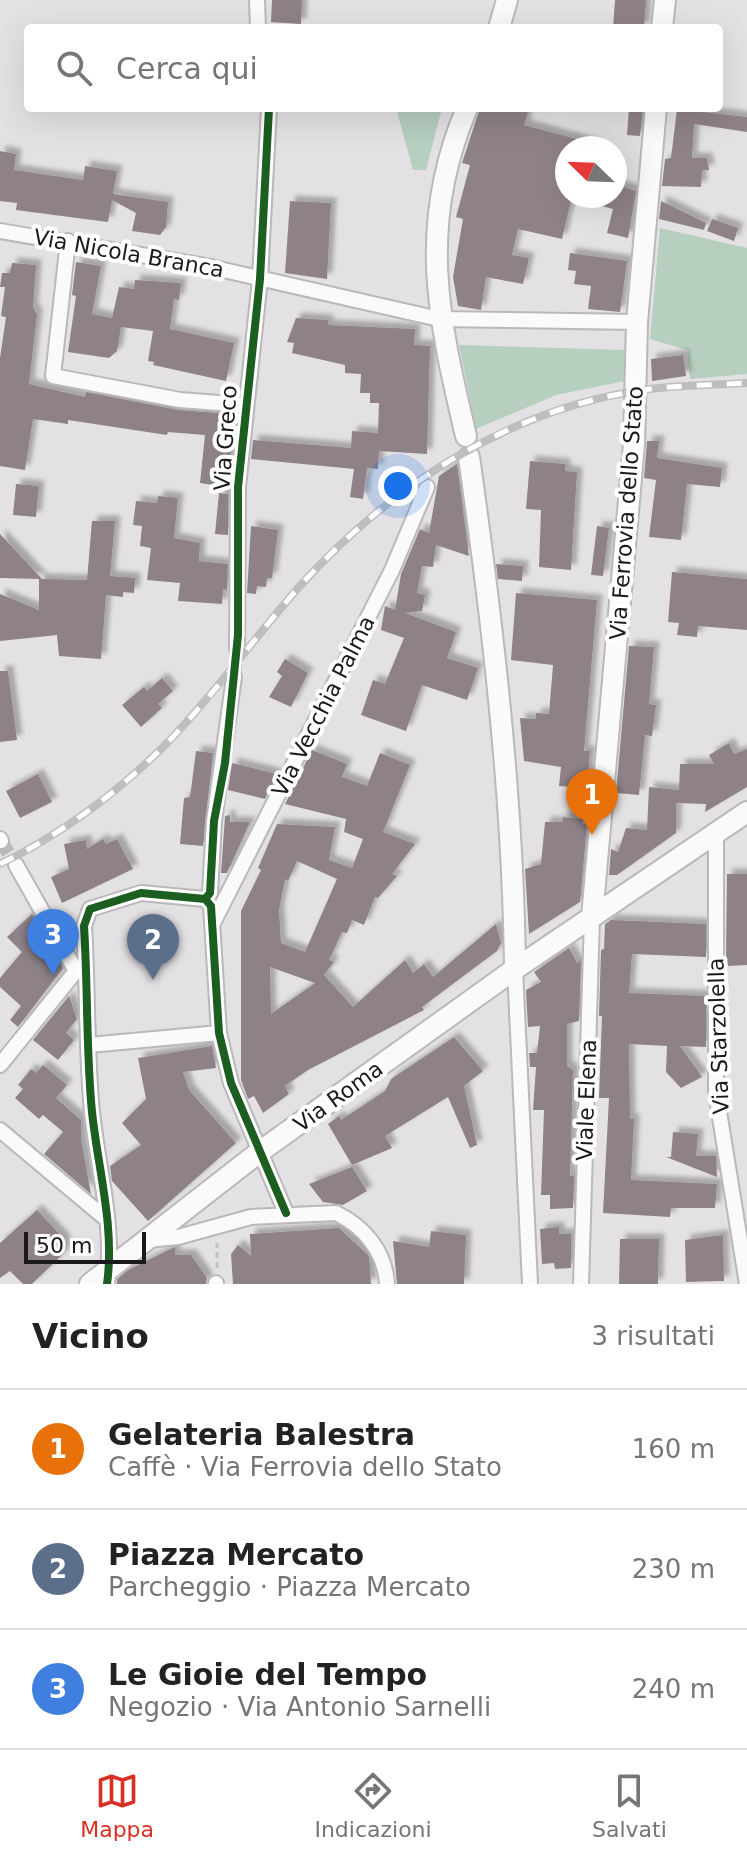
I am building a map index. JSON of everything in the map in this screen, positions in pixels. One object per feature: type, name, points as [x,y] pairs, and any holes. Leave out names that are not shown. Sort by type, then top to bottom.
[{"type":"main road","points":[[500,24],[507,0]]},
{"type":"main road","points":[[662,24],[665,0]]},
{"type":"main road","points":[[466,112],[441,193],[435,247],[439,319],[467,446],[484,565],[502,749],[515,969]]},
{"type":"main road","name":"Via Ferrovia dello Stato","points":[[592,917],[634,444],[637,322],[656,112]]},
{"type":"main road","name":"Via Roma","points":[[90,1284],[109,1274],[146,1240],[258,1153],[515,969],[747,812]]},
{"type":"street","points":[[257,0],[258,24]]},
{"type":"street","name":"Via Greco","points":[[237,648],[238,487],[260,279],[269,112]]},
{"type":"street","name":"Via Nicola Branca","points":[[0,231],[68,241],[260,279],[439,319],[637,322]]},
{"type":"street","name":"Via Greco","points":[[68,241],[53,376],[180,400],[245,405]]},
{"type":"street","name":"Via Vecchia Palma","points":[[213,923],[392,570],[427,487]]},
{"type":"street","points":[[205,899],[210,893],[214,821],[234,677]]},
{"type":"street","name":"Via Starzolella","points":[[716,834],[716,1093],[747,1284]]},
{"type":"street","points":[[16,865],[82,974]]},
{"type":"street","points":[[109,1274],[103,1174],[92,1113],[82,974],[84,926],[90,909],[141,893],[205,899],[211,906],[219,1033],[238,1104],[286,1213]]},
{"type":"street","name":"Viale Elena","points":[[581,1284],[592,917]]},
{"type":"street","points":[[515,969],[530,1284]]},
{"type":"street","points":[[0,1065],[82,974]]},
{"type":"street","points":[[89,1045],[219,1033]]},
{"type":"street","points":[[0,1130],[105,1218]]},
{"type":"street","points":[[146,1240],[178,1237],[286,1213],[336,1213],[349,1219],[378,1248],[384,1259],[387,1284]]},
{"type":"path","points":[[216,1284],[218,1226]]},
{"type":"green space","points":[[397,112],[441,112],[426,170],[413,170]]},
{"type":"green space","points":[[660,228],[747,248],[747,374],[690,379],[687,350],[650,339]]},
{"type":"green space","points":[[459,345],[625,350],[625,381],[556,395],[476,429]]},
{"type":"building","points":[[272,0],[302,0],[301,24],[271,22]]},
{"type":"building","points":[[615,0],[646,0],[644,24],[613,24]]},
{"type":"building","points":[[479,112],[528,112],[524,125],[565,136],[555,136],[555,208],[569,208],[562,239],[518,229],[512,255],[529,258],[523,284],[486,277],[481,310],[458,306],[453,277],[463,219],[456,217],[470,165],[462,163]]},
{"type":"building","points":[[629,112],[643,112],[640,136],[627,135]]},
{"type":"building","points":[[677,112],[747,117],[747,132],[694,124],[692,158],[707,158],[709,170],[702,170],[701,187],[662,186],[665,159],[671,158]]},
{"type":"building","points":[[0,151],[16,154],[14,170],[83,180],[85,166],[117,171],[113,194],[168,202],[166,227],[160,235],[132,231],[136,213],[112,200],[108,222],[16,210],[17,203],[0,201]]},
{"type":"building","points":[[627,188],[636,191],[628,238],[607,233],[613,209],[609,208],[627,208]]},
{"type":"building","points":[[290,201],[331,203],[327,279],[285,273]]},
{"type":"building","points":[[661,201],[706,223],[704,230],[659,219]]},
{"type":"building","points":[[712,219],[738,228],[734,241],[707,231]]},
{"type":"building","points":[[570,253],[627,261],[620,312],[588,309],[591,286],[574,284],[576,271],[568,270]]},
{"type":"building","points":[[76,262],[101,266],[92,314],[112,318],[119,287],[134,289],[135,280],[181,283],[179,300],[174,299],[170,329],[234,343],[226,381],[153,365],[154,362],[148,361],[153,331],[121,327],[117,351],[109,358],[68,352],[76,296],[72,295]]},
{"type":"building","points":[[12,263],[36,265],[33,308],[37,314],[29,384],[85,397],[86,392],[178,410],[231,414],[230,437],[233,437],[225,487],[200,483],[205,435],[168,432],[167,435],[68,420],[68,424],[33,419],[25,470],[0,466],[0,358],[6,317],[1,316],[5,287],[0,287],[2,273],[10,273]]},
{"type":"building","points":[[296,318],[328,320],[328,325],[415,329],[414,345],[430,346],[427,454],[379,451],[378,469],[367,468],[363,499],[350,497],[354,469],[251,459],[253,440],[351,448],[352,431],[378,433],[379,403],[370,403],[370,393],[360,393],[361,374],[345,373],[345,365],[292,353],[294,343],[287,342]]},
{"type":"building","points":[[683,355],[686,376],[652,381],[651,359]]},
{"type":"building","points":[[647,441],[659,441],[657,458],[722,468],[720,487],[687,484],[681,540],[649,537],[656,480],[644,478]]},
{"type":"building","points":[[530,461],[565,464],[565,471],[577,472],[571,570],[539,567],[541,510],[526,509]]},
{"type":"building","points":[[457,464],[469,556],[436,545],[433,567],[422,566],[417,593],[425,595],[422,611],[405,613],[456,632],[447,658],[478,668],[467,700],[422,685],[406,731],[361,715],[373,680],[385,684],[404,638],[381,630],[385,606],[395,610],[401,574],[420,529],[429,533],[439,476]]},
{"type":"building","points":[[16,484],[39,486],[36,517],[13,515]]},
{"type":"building","points":[[219,493],[228,494],[228,535],[215,534]]},
{"type":"building","points":[[158,496],[178,498],[174,538],[200,543],[199,561],[228,564],[227,590],[223,589],[222,604],[178,601],[180,583],[147,580],[151,548],[140,546],[142,526],[133,525],[136,501],[157,503]]},
{"type":"building","points":[[92,521],[115,521],[110,576],[135,578],[134,593],[123,592],[123,597],[106,595],[101,659],[59,656],[57,635],[0,641],[0,594],[39,610],[39,579],[0,578],[0,534],[42,579],[87,580]]},
{"type":"building","points":[[251,526],[278,530],[272,578],[267,578],[266,587],[257,586],[256,594],[247,593]]},
{"type":"building","points":[[597,526],[609,528],[603,576],[591,575]]},
{"type":"building","points":[[496,564],[523,566],[522,581],[498,579]]},
{"type":"building","points":[[672,572],[747,579],[747,630],[698,626],[697,637],[677,635],[679,623],[668,622]]},
{"type":"building","points":[[516,593],[597,600],[584,751],[590,751],[587,788],[559,786],[561,767],[524,761],[520,718],[536,719],[536,713],[549,714],[553,665],[511,660]]},
{"type":"building","points":[[629,646],[654,647],[649,704],[656,705],[652,736],[645,735],[639,795],[616,793]]},
{"type":"building","points":[[285,659],[308,673],[291,707],[269,697],[282,676],[277,672]]},
{"type":"building","points":[[0,671],[8,671],[17,740],[0,742]]},
{"type":"building","points":[[162,678],[173,691],[158,704],[162,708],[141,727],[122,705],[144,687],[147,691]]},
{"type":"building","points":[[729,743],[734,754],[747,749],[747,787],[705,812],[706,804],[676,803],[676,833],[617,875],[609,875],[611,849],[618,852],[626,828],[647,830],[649,787],[679,790],[680,764],[714,764],[709,755]]},
{"type":"building","points":[[312,750],[347,764],[342,777],[367,786],[380,753],[410,765],[383,832],[415,844],[392,874],[397,876],[378,898],[375,897],[364,925],[352,920],[347,933],[342,932],[329,960],[334,962],[324,975],[353,1007],[405,960],[413,973],[424,964],[433,977],[496,924],[501,943],[497,951],[422,1007],[424,1010],[308,1070],[285,1086],[289,1094],[263,1113],[254,1096],[248,1099],[241,1080],[241,911],[261,870],[258,868],[277,824],[335,827],[329,860],[352,868],[363,839],[344,832],[346,819],[285,804]],"holes":[[[297,861],[337,879],[305,952],[281,943],[279,910],[285,879],[288,881]],[[270,967],[315,983],[271,1014]]]},
{"type":"building","points":[[196,751],[213,753],[203,846],[180,844],[184,798],[190,797]]},
{"type":"building","points":[[232,763],[277,774],[265,799],[228,790]]},
{"type":"building","points":[[38,774],[52,802],[20,818],[6,791]]},
{"type":"building","points":[[230,815],[230,822],[250,822],[227,873],[221,873],[225,816]]},
{"type":"building","points":[[563,817],[583,819],[582,824],[587,824],[580,902],[529,934],[525,869],[541,864],[545,822],[562,822]]},
{"type":"building","points":[[103,839],[106,844],[117,839],[133,869],[62,903],[51,877],[69,869],[64,844],[86,840],[87,849]]},
{"type":"building","points":[[727,874],[747,874],[747,965],[728,966],[726,958]]},
{"type":"building","points":[[32,914],[63,968],[18,1027],[10,1020],[21,1006],[0,987],[0,978],[22,952],[7,937]]},
{"type":"building","points":[[611,920],[706,924],[706,957],[632,954],[629,993],[706,996],[706,1047],[680,1046],[702,1077],[681,1088],[666,1072],[667,1046],[629,1044],[630,1119],[634,1119],[631,1180],[717,1184],[715,1208],[671,1208],[670,1217],[603,1213],[609,1098],[599,1098],[602,1016],[599,1016],[601,950],[604,949],[605,924]]},
{"type":"building","points":[[569,948],[577,963],[581,961],[579,1021],[567,1024],[567,1066],[573,1070],[570,1176],[574,1176],[573,1208],[550,1209],[550,1195],[541,1195],[544,1110],[533,1110],[536,1067],[530,1067],[529,1053],[537,1053],[540,1026],[528,1027],[526,990],[541,982],[534,972]]},
{"type":"building","points":[[69,996],[77,1019],[66,1033],[74,1040],[58,1060],[33,1040]]},
{"type":"building","points":[[454,1037],[483,1071],[464,1086],[477,1145],[470,1148],[448,1097],[385,1136],[392,1148],[352,1165],[328,1124],[339,1116],[341,1120],[385,1091],[391,1079]]},
{"type":"building","points":[[212,1046],[216,1068],[183,1072],[189,1090],[236,1143],[148,1221],[112,1181],[110,1166],[141,1145],[122,1123],[146,1099],[138,1058]]},
{"type":"building","points":[[43,1065],[67,1085],[56,1098],[81,1120],[81,1139],[91,1194],[44,1154],[63,1132],[43,1115],[39,1119],[15,1098],[23,1089],[18,1085],[31,1069],[36,1073]]},
{"type":"building","points":[[673,1132],[698,1134],[696,1156],[716,1156],[717,1177],[666,1157],[671,1157]]},
{"type":"building","points":[[352,1167],[367,1191],[343,1205],[323,1202],[309,1184]]},
{"type":"building","points":[[37,1210],[65,1240],[64,1253],[32,1284],[23,1284],[10,1271],[0,1278],[0,1243]]},
{"type":"building","points":[[559,1227],[559,1234],[571,1234],[571,1268],[555,1269],[554,1263],[542,1264],[540,1229]]},
{"type":"building","points":[[339,1228],[369,1256],[371,1284],[233,1284],[231,1254],[238,1245],[251,1256],[250,1234]]},
{"type":"building","points":[[431,1231],[466,1235],[464,1284],[397,1284],[393,1241],[429,1247]]},
{"type":"building","points":[[723,1235],[724,1281],[686,1282],[685,1240]]},
{"type":"building","points":[[620,1239],[659,1239],[658,1284],[619,1284]]},
{"type":"building","points":[[175,1247],[175,1255],[191,1255],[207,1278],[206,1284],[117,1284],[117,1279],[128,1270]]},
{"type":"tunnel","points":[[234,677],[237,648]]},
{"type":"tunnel","points":[[1,841],[16,865]]},
{"type":"railway","points":[[0,864],[69,825],[131,777],[187,722],[299,587],[335,550],[414,484],[457,456],[549,413],[599,398],[650,389],[747,383]]},
{"type":"cycle path","points":[[205,899],[210,893],[214,821],[225,763],[238,635],[238,487],[260,279],[269,112]]},
{"type":"cycle path","points":[[107,1284],[109,1241],[89,1066],[84,926],[90,909],[141,893],[205,899],[211,906],[219,1033],[231,1083],[286,1213]]},
{"type":"place","name":"Gelateria Balestra","points":[[592,835]]},
{"type":"place","name":"Le Gioie del Tempo","points":[[53,975]]},
{"type":"place","name":"Piazza Mercato","points":[[153,980]]}]
